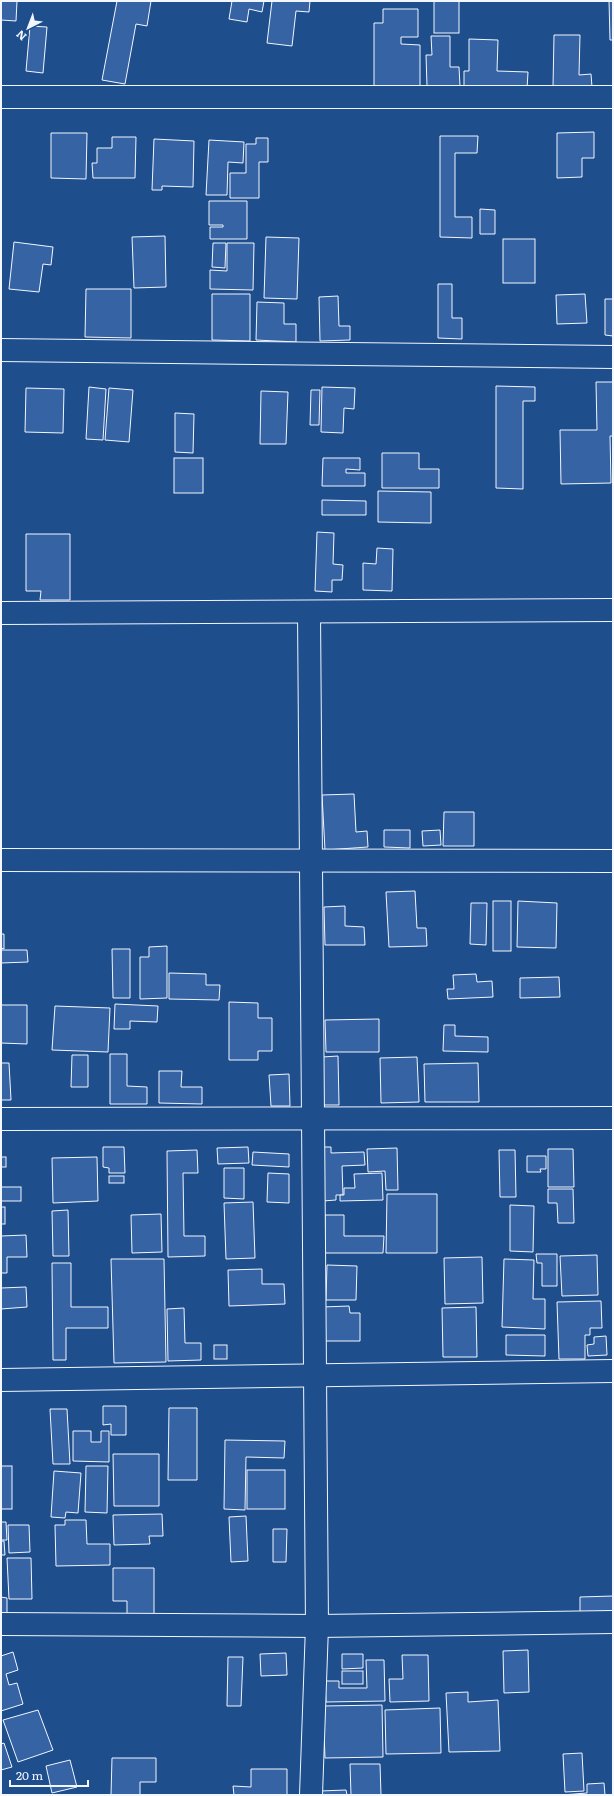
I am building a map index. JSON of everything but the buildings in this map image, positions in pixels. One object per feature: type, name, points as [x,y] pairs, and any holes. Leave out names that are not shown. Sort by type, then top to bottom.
[{"type":"street","points":[[1,97],[613,97]]},
{"type":"street","points":[[1,350],[613,357]]},
{"type":"street","points":[[1,613],[613,610]]},
{"type":"street","points":[[310,612],[317,1626],[311,1795]]},
{"type":"street","points":[[1,860],[613,861]]},
{"type":"street","points":[[1,1119],[313,1117],[613,1118]]},
{"type":"street","points":[[1,1380],[613,1371]]},
{"type":"street","points":[[1,1624],[317,1626],[613,1622]]}]
